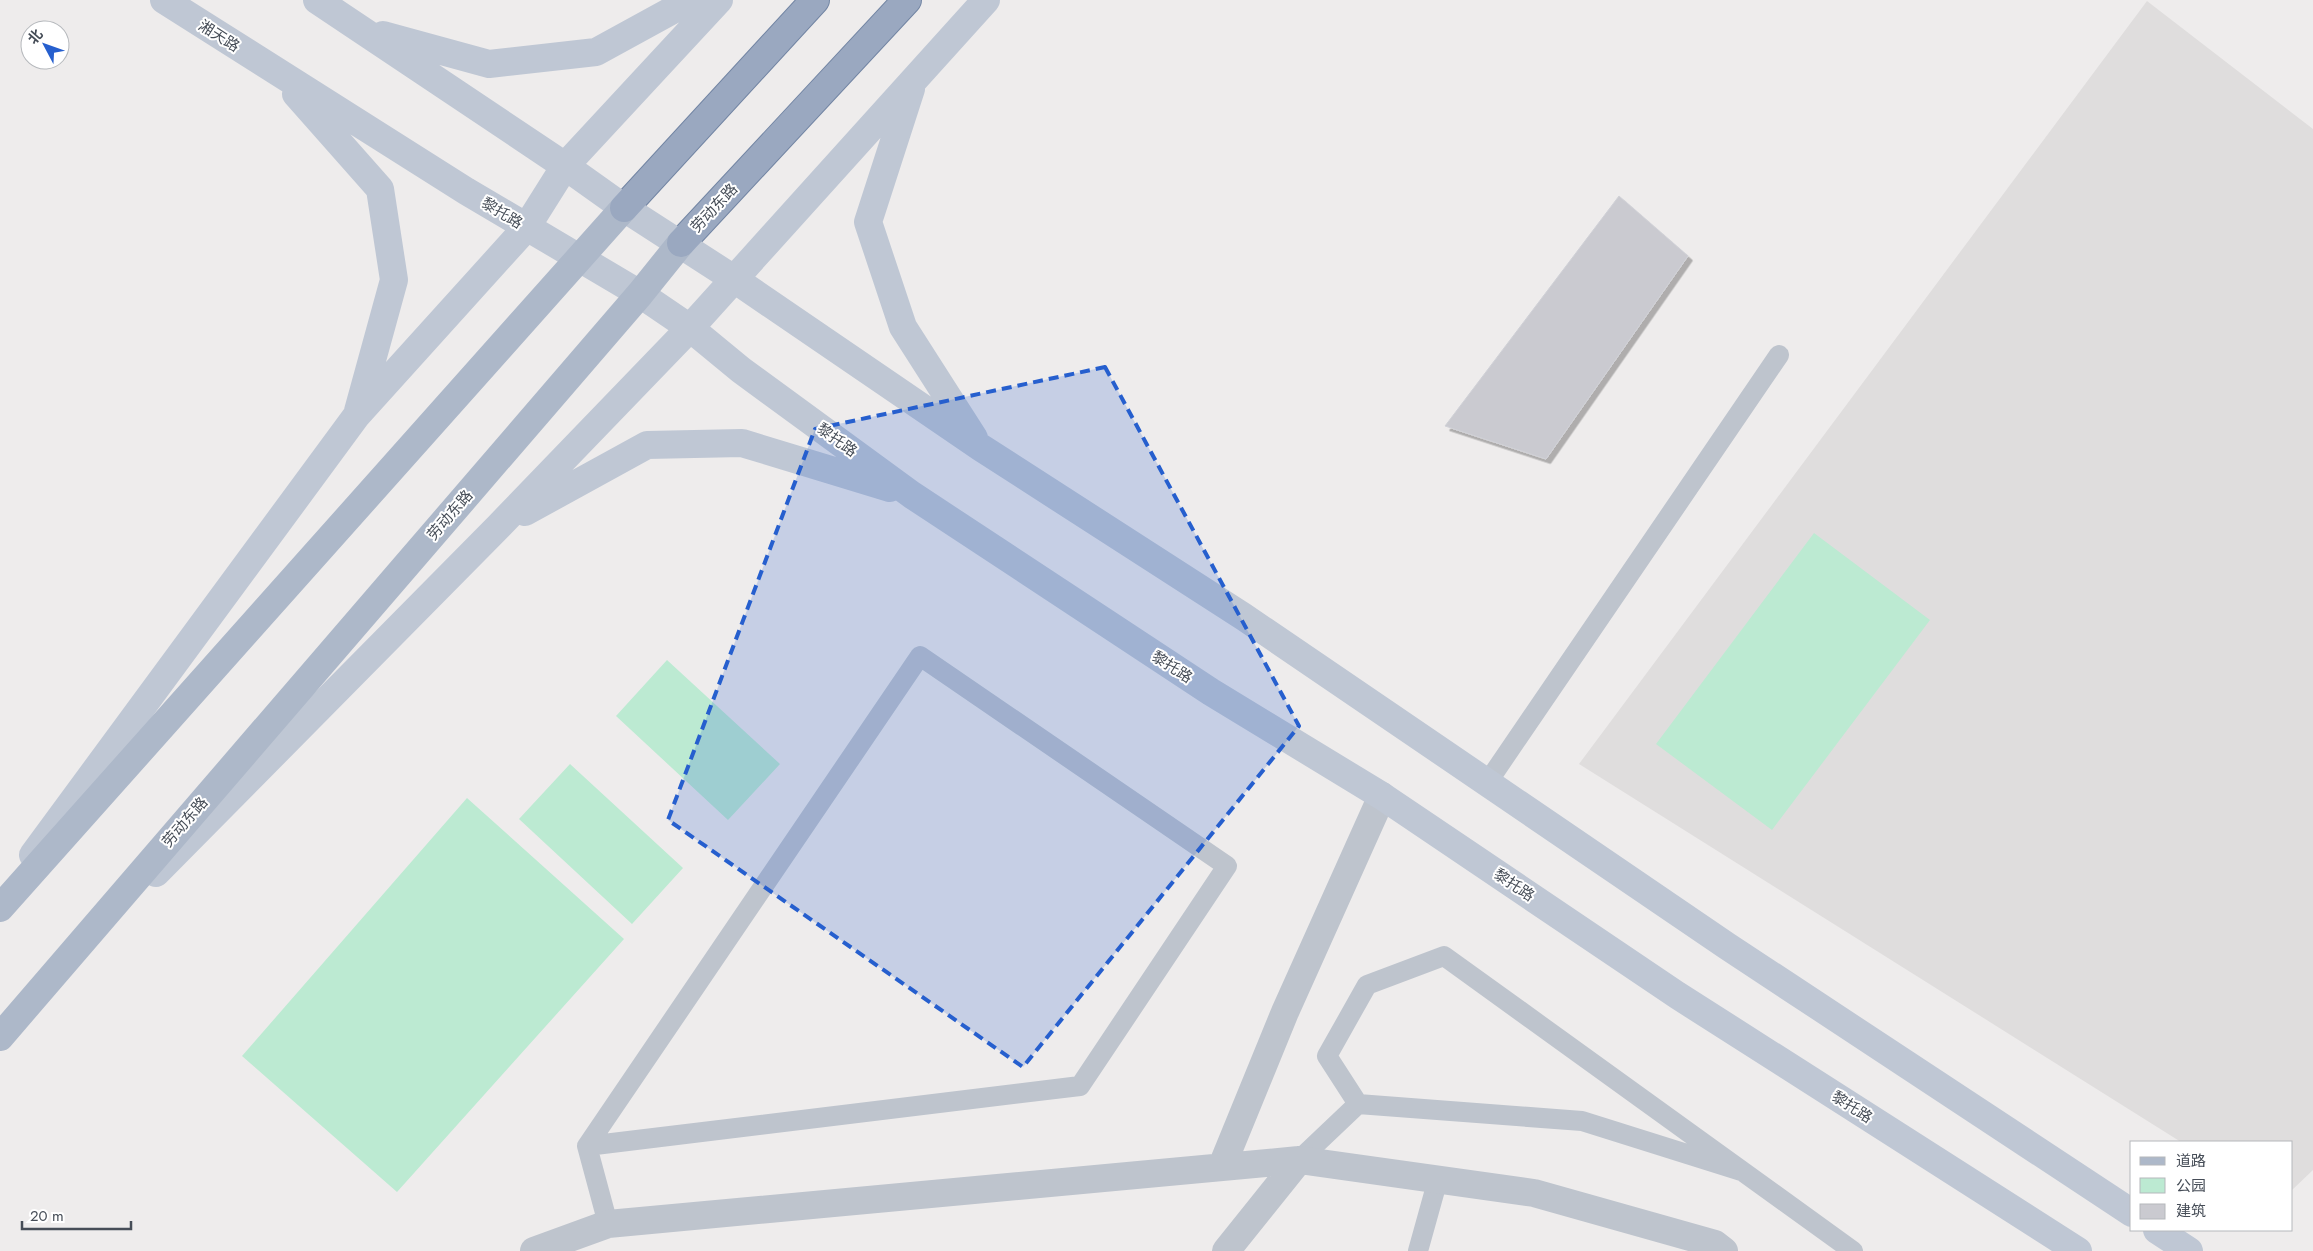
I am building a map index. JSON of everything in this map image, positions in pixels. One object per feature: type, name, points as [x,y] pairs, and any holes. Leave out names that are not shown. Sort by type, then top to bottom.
[{"type":"highway","points":[[624,208],[815,0]]},
{"type":"highway","name":"劳动东路","points":[[681,243],[907,0]]},
{"type":"main road","name":"湘天路","points":[[164,0],[275,71]]},
{"type":"main road","points":[[317,0],[565,166],[624,208],[681,243],[980,447],[1244,617],[1727,946],[2130,1212]]},
{"type":"main road","points":[[361,28],[489,64],[596,52],[691,0]]},
{"type":"main road","points":[[0,900],[357,415],[526,228],[565,166],[719,0]]},
{"type":"main road","points":[[37,994],[499,526],[690,328],[986,0]]},
{"type":"main road","name":"黎托路","points":[[275,71],[526,228],[640,294],[690,328],[741,370],[912,495],[1211,692],[1382,796],[1677,995],[2078,1251]]},
{"type":"main road","points":[[275,71],[380,189],[394,280],[357,415]]},
{"type":"main road","points":[[914,80],[868,222],[903,327],[980,447]]},
{"type":"main road","points":[[0,908],[624,208]]},
{"type":"main road","name":"劳动东路","points":[[0,1037],[640,294],[681,243]]},
{"type":"main road","points":[[499,526],[647,444],[742,443],[912,495]]},
{"type":"main road","points":[[2159,1231],[2189,1251]]},
{"type":"street","points":[[1222,1166],[1285,1012],[1382,796]]},
{"type":"street","points":[[1226,1251],[1299,1160]]},
{"type":"street","points":[[534,1251],[608,1224],[1299,1160],[1534,1193],[1715,1244],[1724,1251]]},
{"type":"lane","points":[[1487,783],[1779,355]]},
{"type":"lane","points":[[587,1146],[1080,1086],[1227,866],[920,656],[587,1146],[608,1224]]},
{"type":"lane","points":[[1358,1104],[1327,1056],[1367,985],[1444,956],[1853,1251]]},
{"type":"lane","points":[[1299,1160],[1358,1104],[1582,1121],[1741,1171]]},
{"type":"lane","points":[[1418,1251],[1438,1180]]},
{"type":"highlighted area","points":[[1105,367],[1299,726],[1023,1067],[668,820],[815,429]]},
{"type":"shaded area","points":[[2147,1],[2313,129],[2313,1170],[2293,1189],[2293,1141],[2179,1141],[1579,764]]},
{"type":"green space","points":[[1814,533],[1930,620],[1772,830],[1656,744]]},
{"type":"green space","points":[[667,660],[780,764],[728,820],[616,716]]},
{"type":"green space","points":[[570,764],[683,868],[632,924],[519,819]]},
{"type":"green space","points":[[467,798],[624,939],[397,1192],[242,1056]]},
{"type":"building","points":[[1619,196],[1688,256],[1546,459],[1445,426]]}]
